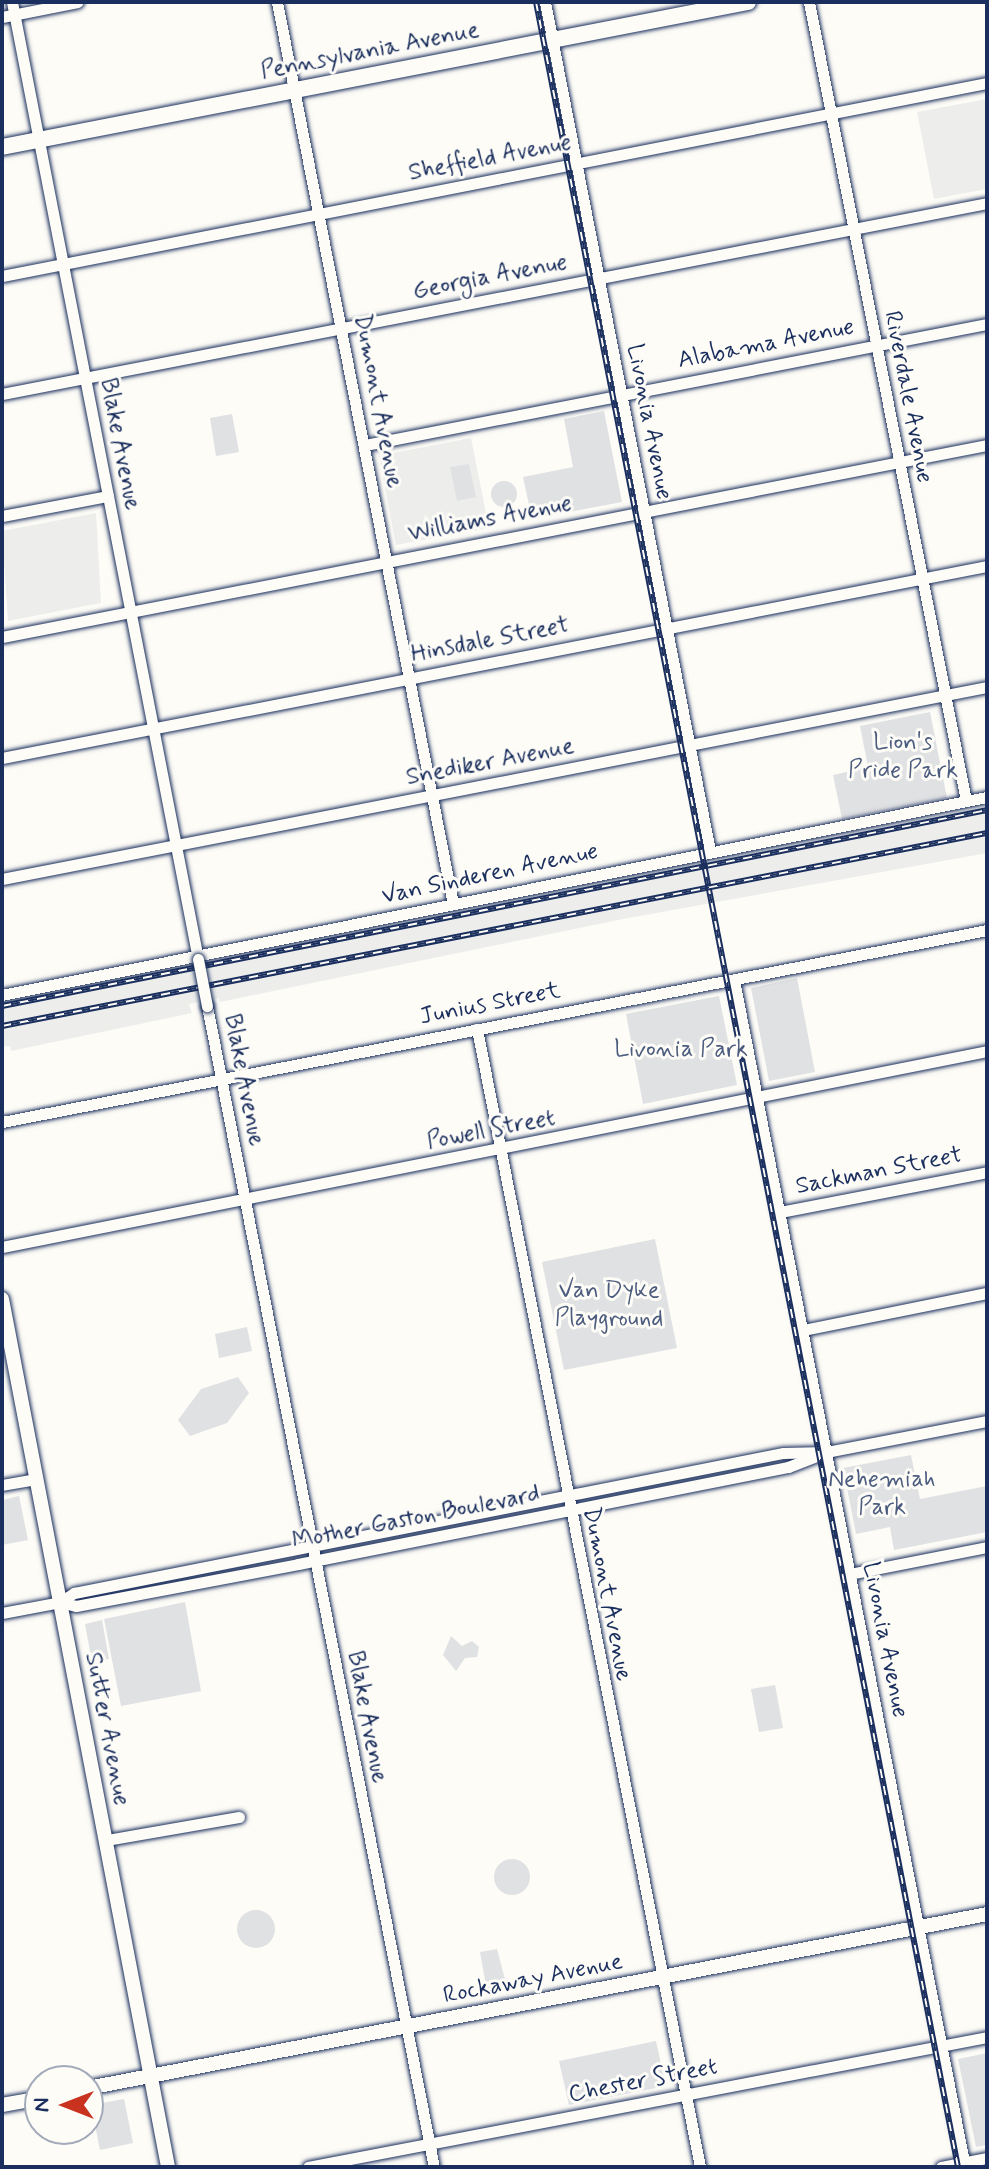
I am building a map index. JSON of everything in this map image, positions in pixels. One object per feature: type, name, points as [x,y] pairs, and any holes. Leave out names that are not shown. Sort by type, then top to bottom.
[{"type":"main road","name":"Pennsylvania Avenue","points":[[2,147],[748,2]]},
{"type":"street","points":[[9,11],[78,2]]},
{"type":"street","name":"Dumont Avenue","points":[[277,2],[453,904]]},
{"type":"street","name":"Livonia Avenue","points":[[545,2],[710,851]]},
{"type":"street","name":"Riverdale Avenue","points":[[809,2],[966,801]]},
{"type":"street","name":"Blake Avenue","points":[[9,11],[39,140],[434,2167]]},
{"type":"street","name":"Sheffield Avenue","points":[[2,276],[987,83]]},
{"type":"street","name":"Georgia Avenue","points":[[2,394],[987,203]]},
{"type":"street","name":"Alabama Avenue","points":[[365,445],[987,324]]},
{"type":"street","name":"Williams Avenue","points":[[2,637],[987,445]]},
{"type":"street","points":[[2,516],[108,496]]},
{"type":"street","name":"Hinsdale Street","points":[[2,758],[987,566]]},
{"type":"street","name":"Snediker Avenue","points":[[2,879],[987,687]]},
{"type":"street","name":"Van Sinderen Avenue","points":[[2,995],[987,797]]},
{"type":"street","name":"Junius Street","points":[[2,1122],[987,930]]},
{"type":"street","name":"Livonia Avenue","points":[[734,980],[965,2165]]},
{"type":"street","name":"Dumont Avenue","points":[[477,1029],[565,1496],[700,2167]]},
{"type":"street","name":"Powell Street","points":[[2,1247],[500,1151],[987,1051]]},
{"type":"street","name":"Sackman Street","points":[[780,1212],[987,1172]]},
{"type":"street","points":[[803,1330],[987,1293]]},
{"type":"street","name":"Sutter Avenue","points":[[2,1299],[8,1363],[36,1479],[168,2167]]},
{"type":"street","name":"Mother Gaston Boulevard","points":[[2,1613],[60,1602],[74,1593],[783,1453],[826,1452],[987,1421]]},
{"type":"street","name":"Mother Gaston Boulevard","points":[[60,1602],[76,1606],[315,1561],[788,1467],[826,1452]]},
{"type":"street","points":[[2,1485],[36,1479]]},
{"type":"street","points":[[849,1574],[987,1547]]},
{"type":"street","points":[[107,1840],[239,1817]]},
{"type":"street","name":"Rockaway Avenue","points":[[104,2085],[987,1914]]},
{"type":"street","name":"Chester Street","points":[[308,2167],[987,2037]]},
{"type":"street","points":[[2,2105],[24,2101]]},
{"type":"street","points":[[941,2167],[965,2165],[987,2158]]},
{"type":"shaded area","points":[[987,99],[987,189],[934,199],[917,112]]},
{"type":"shaded area","points":[[471,438],[489,528],[396,545],[379,456]]},
{"type":"shaded area","points":[[96,513],[101,603],[8,621],[2,531]]},
{"type":"shaded area","points":[[987,806],[987,853],[623,919],[220,1002],[219,998],[189,1004],[192,1013],[11,1051],[10,1046],[2,1047],[2,998],[552,887]]},
{"type":"green space","points":[[604,411],[622,502],[532,519],[523,477],[573,467],[564,419]]},
{"type":"green space","points":[[232,414],[239,452],[216,456],[210,418]]},
{"type":"green space","points":[[469,464],[476,497],[457,501],[450,467]]},
{"type":"green space","points":[[504,481],[513,485],[517,494],[513,503],[504,507],[495,503],[491,494],[495,485]]},
{"type":"green space","name":"Lion's Pride Park","points":[[930,712],[947,798],[842,819],[833,775],[868,767],[860,726]]},
{"type":"green space","points":[[797,978],[815,1072],[769,1081],[751,988]]},
{"type":"green space","name":"Livonia Park","points":[[719,996],[737,1085],[643,1104],[626,1014]]},
{"type":"green space","name":"Van Dyke Playground","points":[[655,1239],[677,1348],[564,1370],[542,1262]]},
{"type":"green space","points":[[247,1327],[252,1351],[219,1358],[215,1334]]},
{"type":"green space","points":[[238,1377],[249,1393],[227,1423],[190,1436],[178,1420],[201,1389]]},
{"type":"green space","name":"Nehemiah Park","points":[[911,1455],[920,1499],[987,1486],[987,1532],[894,1550],[890,1527],[856,1534],[843,1468]]},
{"type":"green space","points":[[19,1496],[28,1540],[2,1545],[2,1500]]},
{"type":"green space","points":[[185,1602],[201,1691],[121,1706],[104,1619]]},
{"type":"green space","points":[[102,1620],[109,1659],[92,1662],[85,1624]]},
{"type":"green space","points":[[451,1636],[462,1646],[472,1641],[479,1647],[477,1657],[465,1658],[456,1671],[443,1655]]},
{"type":"green space","points":[[775,1685],[783,1728],[759,1732],[751,1689]]},
{"type":"green space","points":[[512,1859],[525,1864],[530,1877],[525,1890],[512,1895],[499,1890],[494,1877],[499,1864]]},
{"type":"green space","points":[[256,1910],[269,1916],[275,1929],[269,1942],[256,1948],[243,1942],[237,1929],[243,1916]]},
{"type":"green space","points":[[497,1949],[507,1987],[487,1991],[480,1952]]},
{"type":"green space","points":[[656,2041],[666,2086],[569,2105],[559,2061]]},
{"type":"green space","points":[[987,2053],[987,2145],[976,2147],[958,2059]]},
{"type":"green space","points":[[124,2099],[133,2143],[100,2150],[99,2145],[104,2145],[104,2103]]},
{"type":"railway","points":[[536,2],[958,2167]]},
{"type":"railway","points":[[2,1006],[987,810]]},
{"type":"railway","points":[[2,1026],[987,833]]}]
